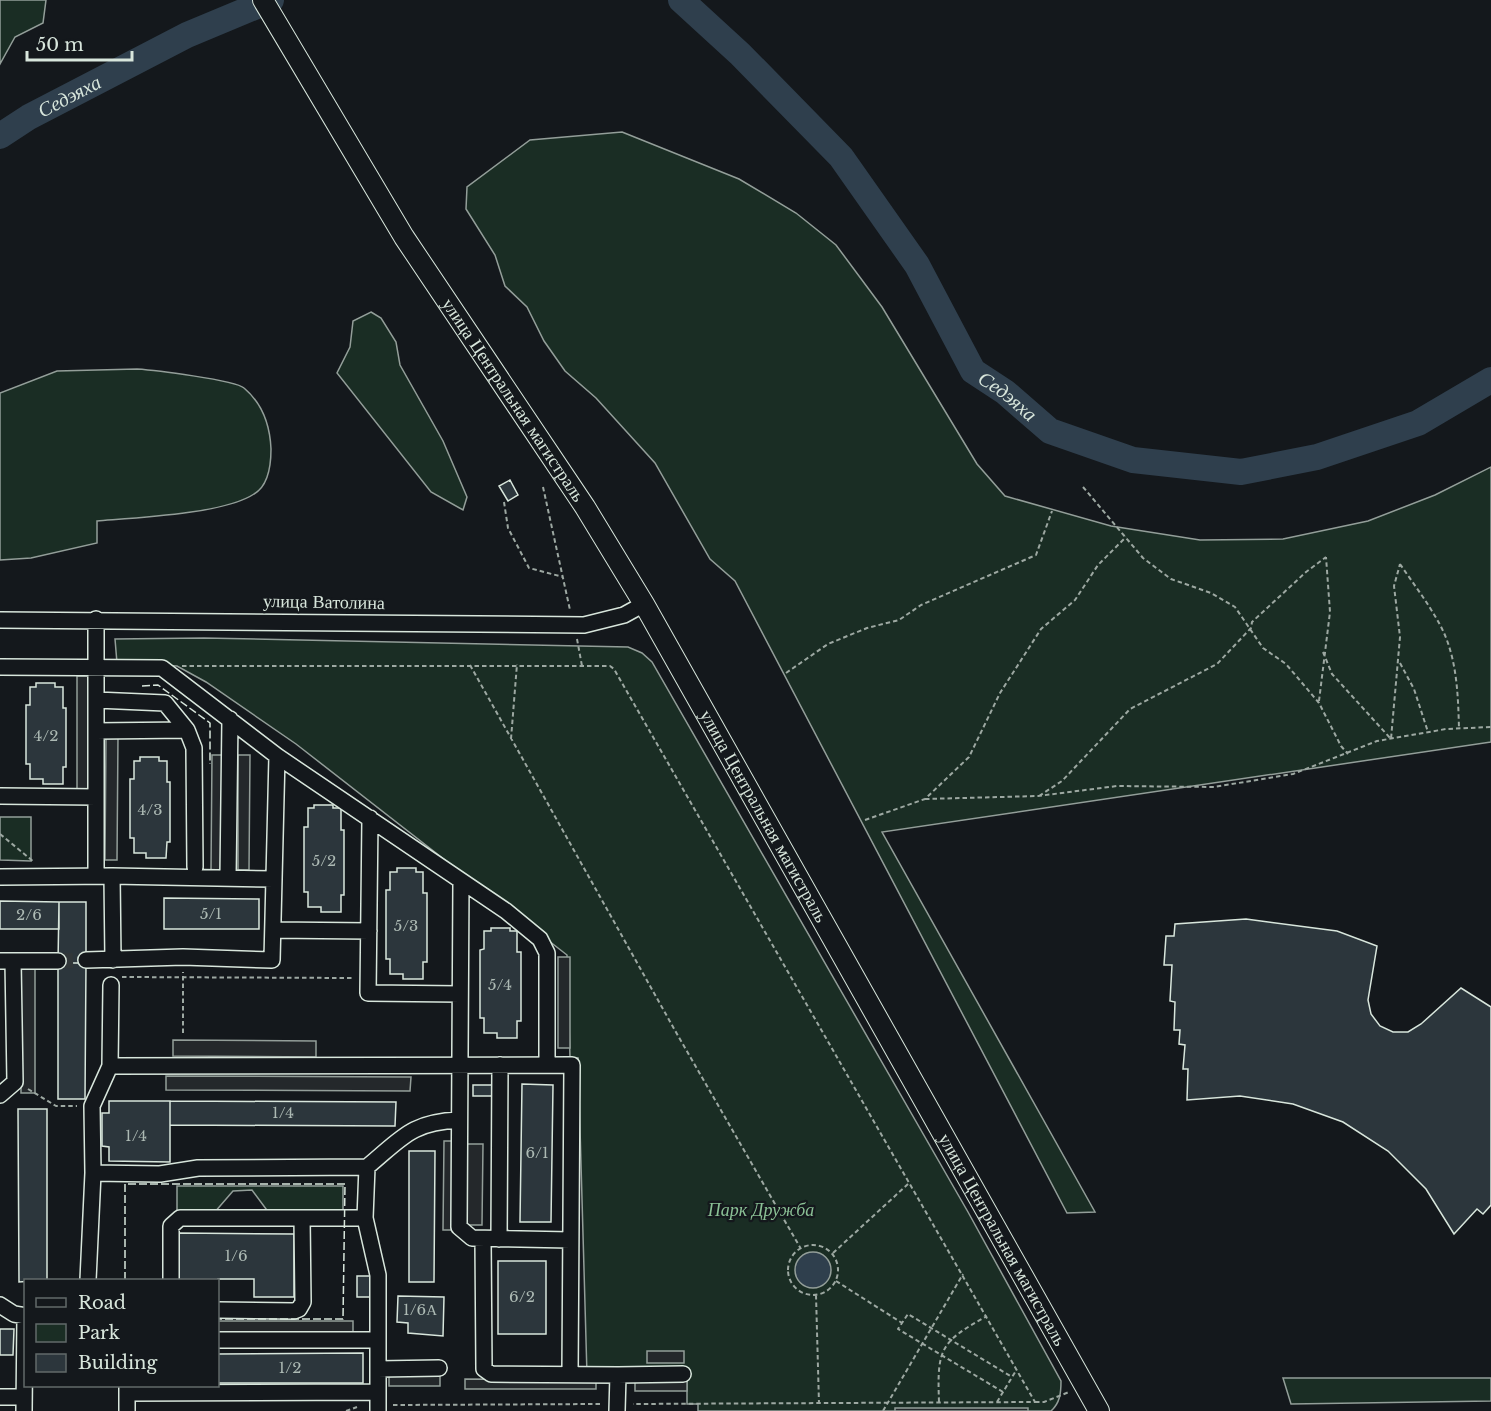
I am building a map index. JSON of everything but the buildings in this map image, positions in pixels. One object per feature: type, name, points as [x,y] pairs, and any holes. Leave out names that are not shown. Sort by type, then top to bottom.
[{"type":"main road","name":"улица Центральная магистраль","points":[[263,0],[404,237],[585,507],[644,604],[1099,1411]]},
{"type":"street","name":"улица Ватолина","points":[[0,620],[96,619],[573,625],[605,621],[644,604]]},
{"type":"street","points":[[96,619],[96,876]]},
{"type":"street","points":[[0,667],[162,668],[277,756],[506,911],[545,946],[547,1065]]},
{"type":"street","points":[[96,700],[165,703],[187,730],[194,748],[195,867]]},
{"type":"street","points":[[228,877],[230,719]]},
{"type":"street","points":[[96,731],[187,730]]},
{"type":"street","points":[[86,960],[183,957],[272,960],[277,756]]},
{"type":"street","points":[[0,796],[96,797]]},
{"type":"street","points":[[370,818],[368,993],[460,994]]},
{"type":"street","points":[[0,878],[112,876],[274,879]]},
{"type":"street","points":[[112,876],[113,960]]},
{"type":"street","points":[[461,881],[457,1222],[466,1235],[491,1239],[570,1240]]},
{"type":"street","points":[[273,930],[369,931]]},
{"type":"street","points":[[0,1095],[15,1082],[7,961],[58,961]]},
{"type":"street","points":[[88,1279],[93,1173],[92,1106],[110,1066],[116,981]]},
{"type":"street","points":[[500,1065],[484,1369],[491,1374],[683,1374]]},
{"type":"street","points":[[110,1066],[572,1065],[570,1375]]},
{"type":"street","points":[[93,1173],[160,1174],[198,1168],[367,1167],[415,1128],[437,1121],[459,1120]]},
{"type":"street","points":[[127,1411],[127,1389],[378,1403],[378,1275],[365,1218],[367,1167]]},
{"type":"street","points":[[219,1310],[294,1311],[299,1309],[303,1302],[303,1218]]},
{"type":"street","points":[[171,1279],[171,1226],[176,1219],[365,1218]]},
{"type":"street","points":[[0,1305],[14,1314],[24,1316]]},
{"type":"street","points":[[219,1340],[378,1340]]},
{"type":"street","points":[[378,1369],[439,1368]]},
{"type":"street","points":[[617,1408],[618,1375]]},
{"type":"street","points":[[0,1397],[24,1404],[24,1387]]},
{"type":"path","points":[[543,487],[582,666]]},
{"type":"path","points":[[1083,487],[1143,558],[1171,579],[1211,593],[1235,607],[1263,648],[1286,664],[1319,703],[1341,746],[1348,754]]},
{"type":"path","points":[[504,502],[508,528],[530,568],[563,577]]},
{"type":"path","points":[[786,673],[828,644],[867,628],[899,620],[921,605],[1036,555],[1052,511]]},
{"type":"path","points":[[925,799],[969,757],[1000,693],[1041,629],[1075,600],[1098,565],[1125,537]]},
{"type":"path","points":[[1038,796],[1062,781],[1130,709],[1217,664],[1251,628],[1252,622],[1298,579],[1326,557],[1330,612],[1323,652],[1319,703]]},
{"type":"path","points":[[1391,739],[1400,637],[1394,586],[1400,564],[1440,624],[1452,656],[1457,686],[1459,729]]},
{"type":"path","points":[[1323,652],[1332,674],[1391,739]]},
{"type":"path","points":[[1399,660],[1414,689],[1428,732]]},
{"type":"path","points":[[177,666],[517,664],[614,669],[1035,1402]]},
{"type":"path","points":[[512,740],[517,664]]},
{"type":"path","points":[[470,665],[677,1034],[801,1249]]},
{"type":"path","points":[[866,820],[925,799],[1038,796],[1117,786],[1214,787],[1293,774],[1377,741],[1428,732],[1491,727]]},
{"type":"path","points":[[0,834],[53,877]]},
{"type":"path","points":[[183,957],[183,1033]]},
{"type":"path","points":[[116,981],[183,977],[368,978]]},
{"type":"path","points":[[15,1082],[56,1106],[92,1106]]},
{"type":"path","points":[[832,1254],[908,1184]]},
{"type":"path","points":[[818,1246],[832,1254],[837,1264],[836,1281],[828,1290],[816,1295],[803,1292],[790,1278],[789,1264],[801,1249],[818,1246]]},
{"type":"path","points":[[884,1411],[963,1274]]},
{"type":"path","points":[[836,1281],[902,1323]]},
{"type":"path","points":[[816,1295],[819,1404]]},
{"type":"path","points":[[1003,1392],[898,1329],[908,1314],[1012,1377]]},
{"type":"path","points":[[939,1402],[938,1366],[941,1355],[957,1333],[987,1316]]},
{"type":"path","points":[[997,1402],[1017,1369]]},
{"type":"path","points":[[346,1411],[378,1403],[617,1408],[793,1403],[1044,1402],[1085,1385]]},
{"type":"path","points":[[793,1403],[793,1411]]},
{"type":"green space","points":[[0,0],[46,0],[43,23],[15,37],[0,64]]},
{"type":"green space","points":[[622,132],[739,179],[796,213],[836,245],[882,307],[977,464],[1005,496],[1111,526],[1200,540],[1283,539],[1368,521],[1435,495],[1491,467],[1491,742],[882,832],[1095,1212],[1067,1213],[735,581],[710,559],[655,463],[596,398],[565,371],[544,341],[527,307],[505,286],[495,255],[466,209],[467,187],[530,140]]},
{"type":"green space","points":[[371,312],[381,318],[396,342],[400,365],[443,441],[467,497],[463,510],[431,492],[337,373],[350,347],[353,321]]},
{"type":"green space","points":[[137,369],[210,379],[237,385],[251,394],[261,408],[269,432],[270,462],[263,486],[240,501],[201,511],[97,521],[97,543],[31,558],[0,560],[0,393],[57,371]]},
{"type":"green space","name":"Парк Дружба","points":[[204,638],[628,647],[642,653],[652,662],[968,1212],[1061,1381],[1059,1398],[1054,1408],[1051,1411],[698,1411],[698,1404],[687,1404],[687,1373],[587,1375],[578,1058],[570,1057],[567,955],[296,744],[206,682],[177,666],[117,663],[115,639]]},
{"type":"green space","points":[[0,817],[31,817],[31,861],[0,860]]},
{"type":"green space","points":[[177,1186],[343,1186],[343,1213],[269,1213],[252,1190],[233,1191],[214,1213],[177,1213]]},
{"type":"green space","points":[[1283,1378],[1491,1378],[1491,1401],[1291,1404]]},
{"type":"shaded area","points":[[77,676],[89,676],[89,791],[77,791]]},
{"type":"shaded area","points":[[106,736],[118,736],[117,860],[105,860]]},
{"type":"shaded area","points":[[212,755],[223,755],[222,871],[211,871]]},
{"type":"shaded area","points":[[238,755],[250,755],[249,870],[238,870]]},
{"type":"shaded area","points":[[558,957],[570,957],[570,1048],[558,1048]]},
{"type":"shaded area","points":[[21,969],[35,969],[35,1093],[21,1093]]},
{"type":"shaded area","points":[[173,1040],[316,1041],[316,1057],[173,1056]]},
{"type":"shaded area","points":[[166,1076],[411,1077],[410,1091],[166,1090]]},
{"type":"shaded area","points":[[444,1141],[453,1141],[452,1230],[443,1230]]},
{"type":"shaded area","points":[[464,1144],[483,1144],[482,1225],[463,1225]]},
{"type":"shaded area","points":[[219,1321],[353,1321],[353,1333],[219,1333]]},
{"type":"shaded area","points":[[647,1351],[684,1351],[684,1363],[647,1363]]},
{"type":"shaded area","points":[[389,1373],[440,1373],[440,1386],[389,1386]]},
{"type":"shaded area","points":[[465,1379],[596,1380],[596,1389],[465,1389]]},
{"type":"shaded area","points":[[635,1381],[687,1381],[687,1391],[635,1391]]},
{"type":"shaded area","points":[[895,1408],[1028,1408],[1028,1411],[895,1411]]},
{"type":"water","points":[[813,1252],[826,1257],[831,1270],[826,1283],[813,1288],[800,1283],[795,1270],[800,1257]]},
{"type":"waterway","name":"Седэяха","points":[[0,136],[29,117],[187,35],[271,0]]},
{"type":"waterway","name":"Седэяха","points":[[681,0],[740,54],[841,157],[917,265],[973,371],[1005,392],[1050,431],[1133,460],[1241,472],[1317,457],[1418,423],[1491,380]]},
{"type":"tunnel","points":[[58,961],[86,960]]},
{"type":"fence","points":[[142,686],[158,685],[210,723],[210,764]]},
{"type":"fence","points":[[125,1279],[125,1184],[345,1184],[343,1319],[219,1319]]}]
